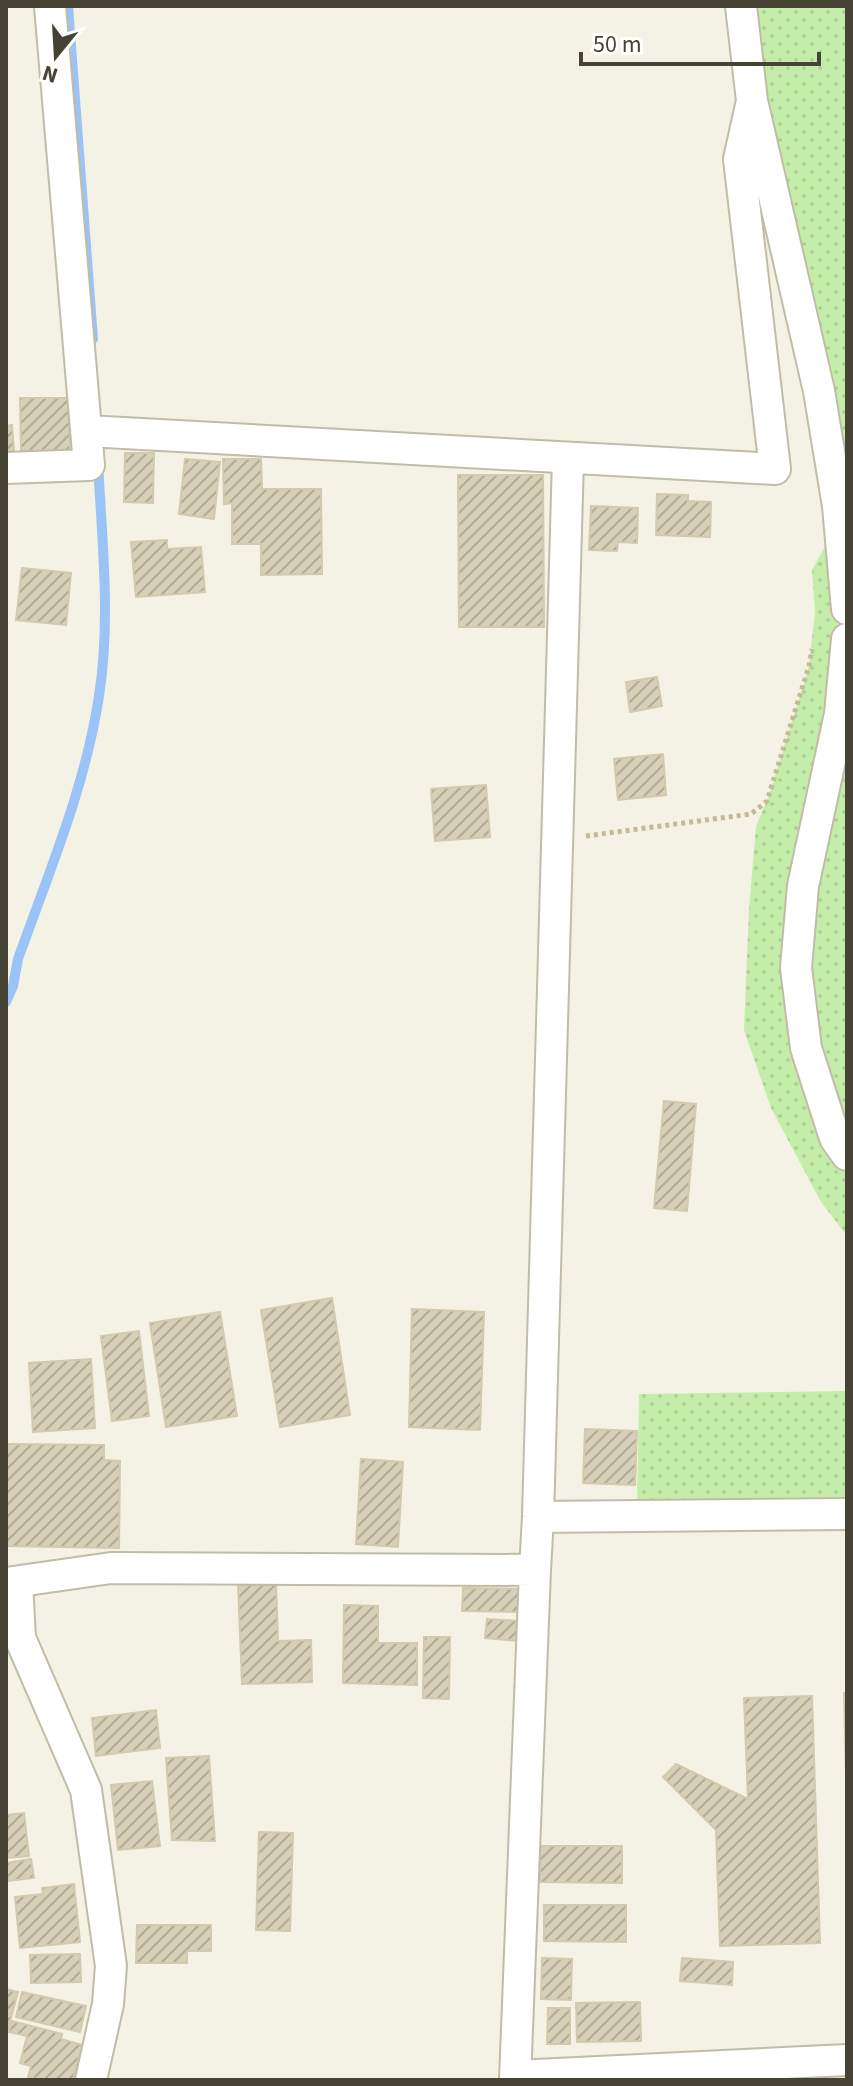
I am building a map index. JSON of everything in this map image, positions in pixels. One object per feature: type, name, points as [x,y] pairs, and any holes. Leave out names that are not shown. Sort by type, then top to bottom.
[{"type":"street","points":[[6,468],[89,465],[50,6]]},
{"type":"street","points":[[741,6],[752,101],[819,391],[838,506],[847,609]]},
{"type":"street","points":[[87,431],[775,469],[739,159],[752,101]]},
{"type":"street","points":[[568,459],[538,1517],[515,2078],[847,2060]]},
{"type":"street","points":[[847,639],[840,714],[803,886],[796,968],[806,1048],[835,1138],[847,1155]]},
{"type":"street","points":[[538,1517],[847,1514]]},
{"type":"street","points":[[91,2080],[108,2004],[111,1966],[86,1790],[20,1638],[12,1583],[111,1568],[535,1570]]},
{"type":"path","points":[[557,840],[751,814],[767,801],[814,641]]},
{"type":"green space","points":[[749,6],[847,6],[847,617],[834,547],[843,650],[847,632],[847,1154],[829,1151],[847,1171],[847,1236],[821,1202],[771,1108],[744,1030],[756,827],[809,666],[815,612],[812,570],[833,532]]},
{"type":"green space","points":[[847,1391],[847,1506],[637,1508],[639,1394]]},
{"type":"building","points":[[20,398],[69,398],[70,450],[21,451]]},
{"type":"building","points":[[12,425],[14,451],[6,452],[6,426]]},
{"type":"building","points":[[125,453],[154,453],[153,503],[124,502]]},
{"type":"building","points":[[185,459],[220,462],[214,519],[179,514]]},
{"type":"building","points":[[223,459],[261,459],[262,489],[321,489],[322,574],[261,575],[261,544],[232,544],[232,503],[224,504]]},
{"type":"building","points":[[458,475],[543,475],[544,627],[459,627]]},
{"type":"building","points":[[657,494],[688,495],[688,501],[711,502],[710,537],[656,535]]},
{"type":"building","points":[[591,506],[638,508],[637,543],[618,542],[617,551],[589,550]]},
{"type":"building","points":[[167,540],[167,549],[201,547],[205,592],[136,597],[131,542]]},
{"type":"building","points":[[22,568],[71,573],[66,625],[16,620]]},
{"type":"building","points":[[657,677],[662,706],[630,712],[626,682]]},
{"type":"building","points":[[663,754],[666,795],[618,800],[614,759]]},
{"type":"building","points":[[486,785],[490,837],[435,841],[431,789]]},
{"type":"building","points":[[664,1101],[696,1104],[687,1211],[654,1208]]},
{"type":"building","points":[[332,1298],[350,1415],[280,1427],[261,1310]]},
{"type":"building","points":[[412,1309],[484,1312],[480,1430],[409,1427]]},
{"type":"building","points":[[220,1312],[237,1416],[166,1427],[150,1323]]},
{"type":"building","points":[[139,1331],[149,1416],[112,1421],[101,1336]]},
{"type":"building","points":[[91,1359],[95,1428],[33,1432],[29,1363]]},
{"type":"building","points":[[585,1429],[637,1431],[635,1485],[583,1483]]},
{"type":"building","points":[[6,1444],[104,1445],[104,1460],[120,1461],[119,1548],[6,1546]]},
{"type":"building","points":[[361,1459],[403,1462],[398,1547],[356,1544]]},
{"type":"building","points":[[276,1584],[278,1641],[311,1640],[312,1682],[242,1684],[238,1585]]},
{"type":"building","points":[[463,1588],[524,1589],[523,1612],[462,1611]]},
{"type":"building","points":[[344,1605],[378,1606],[378,1643],[417,1643],[417,1685],[343,1683]]},
{"type":"building","points":[[487,1619],[520,1621],[519,1641],[485,1638]]},
{"type":"building","points":[[424,1637],[450,1637],[449,1699],[423,1698]]},
{"type":"building","points":[[844,1693],[847,1693],[847,1817]]},
{"type":"building","points":[[812,1696],[820,1943],[720,1946],[716,1830],[663,1777],[676,1764],[748,1799],[744,1698]]},
{"type":"building","points":[[156,1710],[160,1748],[96,1756],[92,1718]]},
{"type":"building","points":[[209,1756],[215,1841],[172,1840],[166,1758]]},
{"type":"building","points":[[152,1781],[160,1846],[118,1850],[111,1785]]},
{"type":"building","points":[[24,1813],[29,1856],[6,1858],[6,1815]]},
{"type":"building","points":[[259,1832],[293,1833],[290,1931],[256,1930]]},
{"type":"building","points":[[540,1846],[622,1846],[622,1883],[540,1882]]},
{"type":"building","points":[[31,1859],[34,1878],[8,1881],[6,1863]]},
{"type":"building","points":[[74,1884],[80,1942],[20,1948],[15,1897],[43,1894],[42,1888]]},
{"type":"building","points":[[544,1905],[626,1905],[626,1942],[544,1941]]},
{"type":"building","points":[[137,1925],[211,1925],[211,1951],[187,1951],[187,1963],[136,1963]]},
{"type":"building","points":[[80,1954],[81,1982],[31,1983],[30,1955]]},
{"type":"building","points":[[542,1958],[572,1959],[571,2000],[541,1999]]},
{"type":"building","points":[[682,1958],[733,1962],[732,1985],[680,1981]]},
{"type":"building","points":[[6,1989],[18,1992],[6,2036]]},
{"type":"building","points":[[22,1992],[86,2006],[80,2032],[16,2017]]},
{"type":"building","points":[[640,2002],[641,2041],[577,2042],[576,2003]]},
{"type":"building","points":[[548,2008],[570,2008],[570,2044],[547,2044]]},
{"type":"building","points":[[12,2021],[62,2034],[61,2039],[82,2045],[73,2080],[28,2077],[31,2066],[20,2063],[27,2036],[9,2032]]},
{"type":"waterway","points":[[68,6],[93,339]]},
{"type":"waterway","points":[[6,1002],[75,797],[99,696],[105,609],[98,463]]}]
